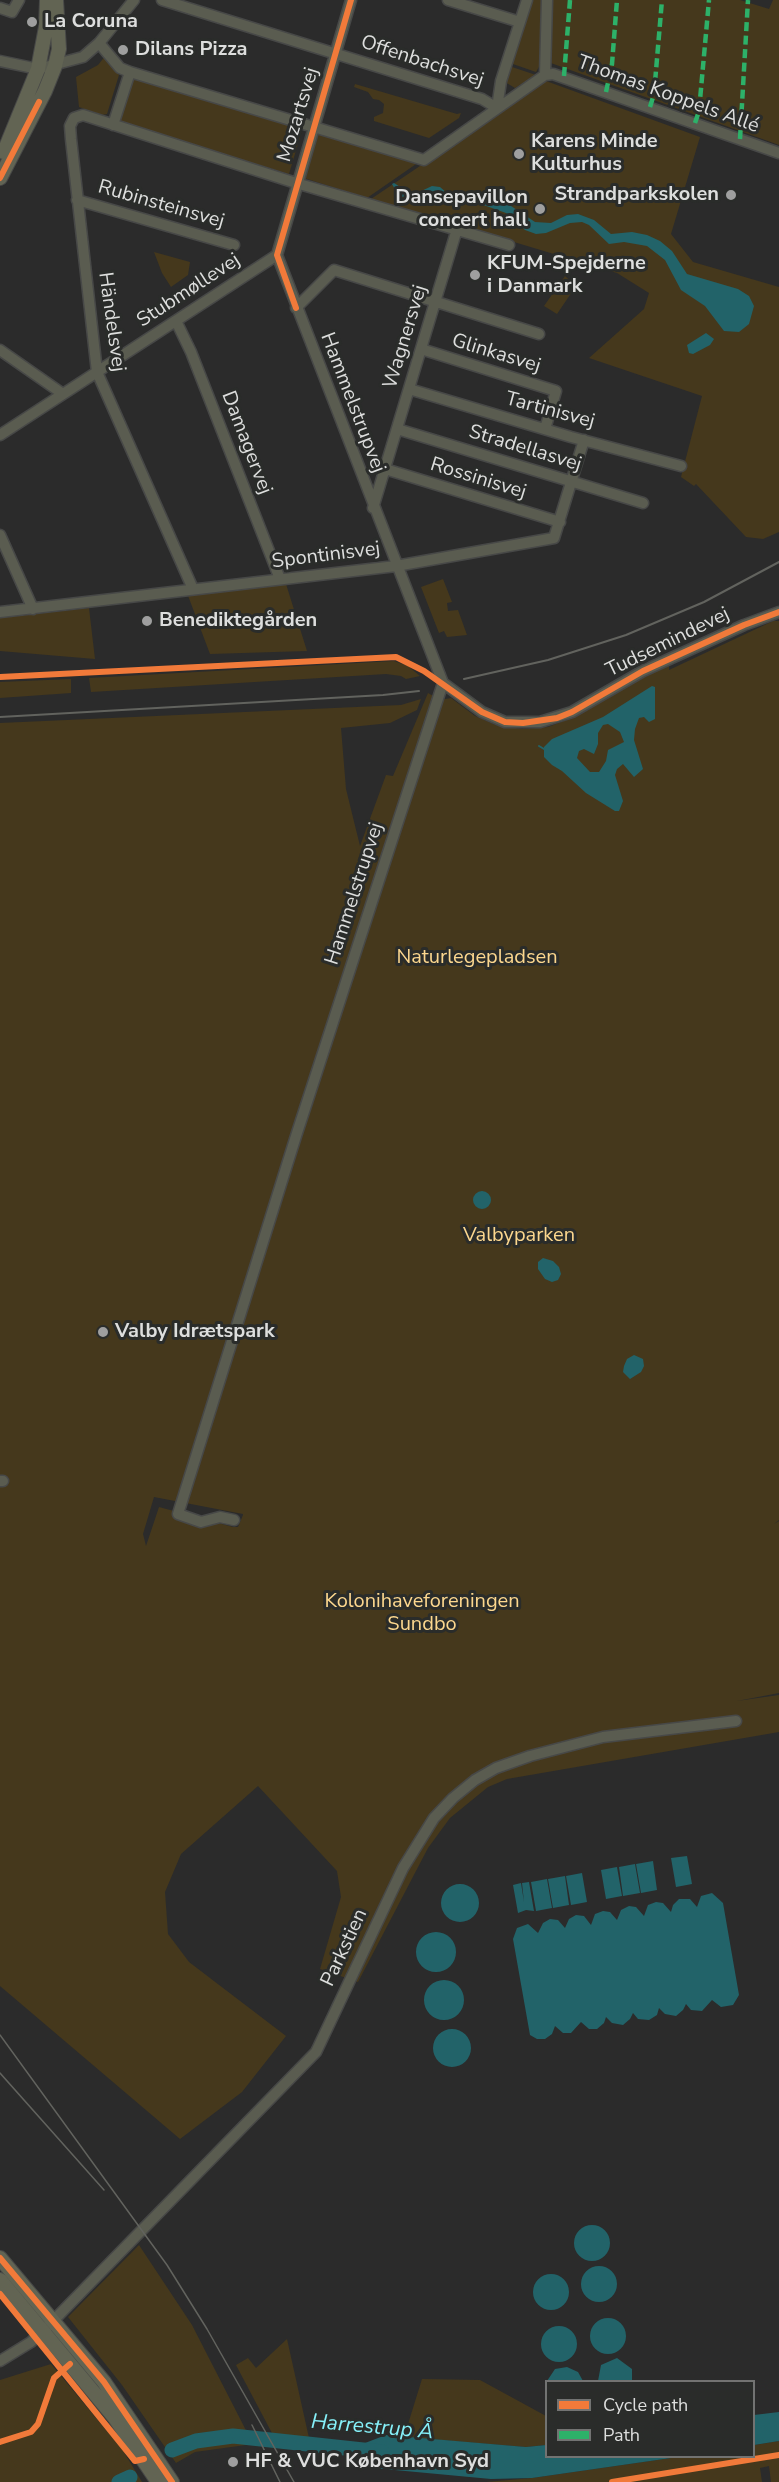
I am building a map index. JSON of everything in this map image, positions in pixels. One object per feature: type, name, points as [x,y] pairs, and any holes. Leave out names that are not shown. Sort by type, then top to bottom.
[{"type":"main road","points":[[0,159],[38,69],[45,37],[47,0]]},
{"type":"main road","points":[[0,178],[45,91],[55,66],[58,49],[56,0]]},
{"type":"main road","points":[[0,2258],[104,2382],[163,2478]]},
{"type":"main road","points":[[0,2280],[147,2454]]},
{"type":"street","points":[[0,8],[12,12],[19,0]]},
{"type":"street","points":[[101,41],[123,0]]},
{"type":"street","points":[[0,61],[38,69],[83,57],[101,41],[134,0]]},
{"type":"street","name":"Offenbachsvej","points":[[162,0],[482,99],[497,108]]},
{"type":"street","name":"Mozartsvej","points":[[279,240],[351,0]]},
{"type":"street","points":[[448,0],[520,22]]},
{"type":"street","points":[[497,108],[501,81],[526,0]]},
{"type":"street","points":[[101,41],[120,68],[130,72],[424,160],[545,75],[547,0]]},
{"type":"street","points":[[130,72],[113,125],[296,183],[509,245]]},
{"type":"street","name":"Thomas Koppels Allé","points":[[545,75],[564,76],[779,153]]},
{"type":"street","name":"Händelsvej","points":[[113,125],[77,115],[70,126],[97,372],[193,589]]},
{"type":"street","name":"Rubinsteinsvej","points":[[77,200],[234,245]]},
{"type":"street","name":"Wagnersvej","points":[[373,508],[457,229]]},
{"type":"street","name":"Hammelstrupvej","points":[[234,1520],[220,1517],[201,1522],[178,1514],[296,1136],[443,683],[296,308],[277,255],[279,240]]},
{"type":"street","name":"Stubmøllevej","points":[[0,435],[277,255]]},
{"type":"street","points":[[296,308],[334,270],[539,334]]},
{"type":"street","name":"Damagervej","points":[[176,321],[191,352],[280,579]]},
{"type":"street","points":[[0,350],[63,394]]},
{"type":"street","name":"Glinkasvej","points":[[421,350],[556,391],[545,429]]},
{"type":"street","name":"Tartinisvej","points":[[409,389],[681,466]]},
{"type":"street","name":"Stradellasvej","points":[[397,429],[643,503]]},
{"type":"street","name":"Spontinisvej","points":[[0,612],[396,566],[554,538],[584,440]]},
{"type":"street","name":"Rossinisvej","points":[[385,470],[560,522]]},
{"type":"street","points":[[0,535],[33,609]]},
{"type":"street","name":"Tudsemindevej","points":[[443,683],[482,712],[506,722],[540,722],[572,712],[643,671],[744,624],[779,612]]},
{"type":"street","name":"Parkstien","points":[[0,2361],[31,2342],[53,2321],[316,2052],[403,1868],[434,1818],[453,1798],[475,1780],[496,1768],[539,1754],[603,1737],[736,1721]]},
{"type":"green space","points":[[529,0],[543,0],[540,65],[536,72],[510,63]]},
{"type":"green space","points":[[550,0],[740,0],[769,9],[773,0],[779,0],[779,145],[548,62]]},
{"type":"green space","points":[[106,55],[119,75],[107,114],[102,115],[79,107],[76,77],[98,65]]},
{"type":"green space","points":[[509,66],[536,75],[515,88],[505,82]]},
{"type":"green space","points":[[131,75],[303,127],[289,174],[117,122]]},
{"type":"green space","points":[[546,81],[700,137],[671,234],[693,262],[779,287],[779,532],[763,539],[746,537],[696,484],[694,486],[681,477],[702,396],[589,358],[644,309],[649,293],[617,273],[371,199]]},
{"type":"green space","points":[[355,84],[457,114],[461,113],[459,118],[429,138],[374,121],[374,117],[383,113],[384,104],[373,99],[368,92],[354,87]]},
{"type":"green space","points":[[319,131],[419,162],[367,198],[304,178]]},
{"type":"green space","points":[[154,252],[190,262],[188,275],[171,287],[162,273]]},
{"type":"green space","points":[[565,276],[576,286],[557,314],[544,306]]},
{"type":"green space","points":[[443,579],[452,602],[447,603],[448,611],[458,610],[467,635],[447,637],[444,631],[439,633],[421,587]]},
{"type":"green space","points":[[286,584],[307,651],[210,654],[187,593]]},
{"type":"green space","points":[[89,608],[95,659],[0,651],[0,618]]},
{"type":"green space","points":[[773,621],[779,621],[779,1520],[774,1524],[779,1521],[779,1693],[737,1701],[779,1695],[779,1732],[507,1779],[488,1787],[450,1818],[428,1848],[358,1982],[320,1969],[341,1897],[337,1871],[258,1786],[181,1854],[165,1892],[168,1934],[189,1962],[286,2036],[242,2092],[180,2139],[0,1986],[0,723],[401,705],[421,699],[417,710],[390,723],[341,728],[346,789],[360,846],[386,775],[393,776],[428,693],[440,700],[451,698],[475,716],[496,725],[522,729],[548,727],[574,717],[669,665],[669,670]],"holes":[[[154,1497],[243,1514],[238,1527],[233,1527],[159,1507],[146,1546],[143,1534]]]},
{"type":"green space","points":[[394,661],[408,666],[420,676],[406,679],[386,674],[91,692],[89,678]]},
{"type":"green space","points":[[71,679],[71,693],[0,698],[0,682]]},
{"type":"green space","points":[[139,2245],[192,2325],[253,2444],[195,2452],[176,2463],[122,2385],[68,2317]]},
{"type":"green space","points":[[287,2339],[309,2438],[273,2435],[236,2365],[248,2358],[256,2368]]},
{"type":"green space","points":[[51,2364],[122,2449],[142,2482],[0,2482],[0,2380]]},
{"type":"green space","points":[[422,2379],[480,2380],[545,2415],[545,2445],[526,2447],[404,2437]]},
{"type":"green space","points":[[779,2441],[779,2482],[771,2482],[769,2466],[760,2468],[762,2482],[486,2482],[532,2478],[671,2458],[755,2458],[755,2445]]},
{"type":"water","points":[[392,184],[405,190],[417,193],[432,186],[440,187],[456,201],[475,198],[508,204],[535,222],[551,223],[567,215],[578,214],[594,220],[611,234],[632,232],[647,235],[660,241],[672,251],[687,274],[738,289],[749,296],[754,306],[749,324],[739,332],[724,331],[705,306],[681,290],[665,260],[647,246],[624,242],[609,244],[589,225],[582,222],[570,223],[546,233],[536,234],[525,230],[506,213],[475,202],[452,204],[436,191],[402,197]]},
{"type":"water","points":[[706,333],[714,339],[710,345],[693,354],[689,353],[687,345]]},
{"type":"water","points":[[652,686],[655,687],[655,719],[649,722],[644,717],[639,718],[635,729],[634,740],[643,769],[634,777],[623,764],[617,769],[615,775],[623,801],[619,811],[615,811],[586,793],[544,757],[544,747],[552,739],[603,717]],"holes":[[[608,724],[620,732],[624,742],[608,750],[606,761],[599,772],[590,772],[577,758],[579,751],[584,749],[594,754],[598,744],[598,733],[603,725]]]},
{"type":"water","points":[[482,1191],[490,1196],[491,1200],[486,1208],[482,1209],[474,1204],[473,1200],[478,1192]]},
{"type":"water","points":[[543,1258],[553,1261],[559,1267],[561,1274],[558,1280],[552,1282],[545,1279],[538,1269],[538,1262]]},
{"type":"water","points":[[634,1355],[643,1359],[644,1366],[641,1372],[630,1379],[623,1372],[624,1366],[627,1359]]},
{"type":"water","points":[[687,1856],[692,1884],[676,1887],[671,1858]]},
{"type":"water","points":[[653,1861],[657,1890],[641,1893],[636,1864]]},
{"type":"water","points":[[635,1864],[640,1893],[623,1896],[619,1867]]},
{"type":"water","points":[[617,1867],[622,1896],[606,1899],[601,1870]]},
{"type":"water","points":[[582,1873],[587,1902],[571,1905],[566,1876]]},
{"type":"water","points":[[565,1876],[569,1905],[553,1908],[548,1879]]},
{"type":"water","points":[[547,1879],[552,1908],[536,1911],[531,1882]]},
{"type":"water","points":[[529,1882],[534,1911],[526,1910],[518,1913],[513,1885],[521,1883],[524,1902],[522,1883]]},
{"type":"water","points":[[460,1884],[474,1889],[479,1903],[474,1917],[460,1922],[446,1917],[441,1903],[446,1889]]},
{"type":"water","points":[[712,1893],[723,1903],[739,1995],[733,2005],[721,2007],[712,2000],[702,2011],[691,2010],[686,2004],[676,2016],[665,2014],[659,2008],[657,2015],[649,2020],[638,2019],[633,2013],[623,2025],[612,2023],[606,2017],[604,2023],[597,2029],[589,2029],[581,2022],[571,2033],[563,2033],[555,2026],[552,2034],[545,2039],[537,2039],[530,2035],[513,1939],[517,1928],[528,1924],[538,1933],[543,1923],[550,1919],[558,1920],[565,1928],[569,1919],[576,1915],[584,1916],[591,1925],[595,1914],[603,1911],[610,1912],[617,1920],[621,1910],[629,1906],[636,1907],[644,1916],[648,1905],[656,1902],[663,1903],[671,1912],[673,1905],[679,1899],[690,1899],[697,1907],[701,1896]]},
{"type":"water","points":[[436,1932],[450,1938],[456,1952],[450,1966],[436,1972],[422,1966],[416,1952],[422,1938]]},
{"type":"water","points":[[444,1980],[458,1986],[464,2000],[458,2014],[444,2020],[430,2014],[424,2000],[430,1986]]},
{"type":"water","points":[[452,2029],[466,2034],[471,2048],[466,2062],[452,2067],[438,2062],[433,2048],[438,2034]]},
{"type":"water","points":[[592,2225],[605,2230],[610,2243],[605,2256],[592,2261],[579,2256],[574,2243],[579,2230]]},
{"type":"water","points":[[599,2266],[612,2271],[617,2284],[612,2297],[599,2302],[586,2297],[581,2284],[586,2271]]},
{"type":"water","points":[[551,2274],[564,2279],[569,2292],[564,2305],[551,2310],[538,2305],[533,2292],[538,2279]]},
{"type":"water","points":[[608,2318],[621,2323],[626,2336],[621,2349],[608,2354],[595,2349],[590,2336],[595,2323]]},
{"type":"water","points":[[559,2326],[572,2331],[577,2344],[572,2357],[559,2362],[546,2357],[541,2344],[546,2331]]},
{"type":"water","points":[[617,2358],[632,2369],[632,2380],[598,2380],[601,2365]]},
{"type":"water","points":[[567,2367],[578,2372],[582,2380],[548,2380],[555,2369]]},
{"type":"water","points":[[779,2412],[779,2441],[755,2445],[755,2415]]},
{"type":"water","points":[[386,2435],[526,2447],[545,2445],[545,2458],[671,2458],[532,2478],[491,2479],[373,2468],[363,2457],[365,2443]]},
{"type":"waterway","points":[[539,746],[544,749]]},
{"type":"waterway","name":"Harrestrup Å","points":[[172,2450],[196,2441],[233,2436],[382,2452]]},
{"type":"waterway","name":"Harrestrup Å","points":[[119,2482],[130,2477]]},
{"type":"tram line","points":[[0,2035],[167,2265],[207,2329],[294,2482]]},
{"type":"tram line","points":[[0,2073],[104,2190]]},
{"type":"tram line","points":[[252,2425],[280,2482]]},
{"type":"railway","points":[[464,679],[548,660],[626,635],[704,602],[779,562]]},
{"type":"railway","points":[[0,717],[419,691]]},
{"type":"marked path","points":[[564,76],[570,0]]},
{"type":"marked path","points":[[606,92],[612,64],[617,0]]},
{"type":"marked path","points":[[650,107],[654,94],[662,0]]},
{"type":"marked path","points":[[695,123],[699,111],[709,0]]},
{"type":"marked path","points":[[740,139],[748,0]]},
{"type":"cycle path","points":[[296,308],[277,255],[351,0]]},
{"type":"cycle path","points":[[0,178],[39,102]]},
{"type":"cycle path","points":[[0,677],[396,657],[424,671],[482,712],[505,722],[523,723],[557,718],[572,712],[643,671],[744,625],[779,612]]},
{"type":"cycle path","points":[[0,2258],[104,2382],[172,2482]]},
{"type":"cycle path","points":[[0,2294],[135,2461],[144,2459]]},
{"type":"cycle path","points":[[0,2442],[31,2432],[38,2424],[54,2378],[70,2364]]},
{"type":"cycle path","points":[[612,2482],[779,2455]]},
{"type":"place","name":"La Coruna","points":[[32,22]]},
{"type":"place","name":"Dilans Pizza","points":[[123,50]]},
{"type":"place","name":"Karens Minde Kulturhus","points":[[519,154]]},
{"type":"place","name":"Strandparkskolen","points":[[731,195]]},
{"type":"place","name":"Dansepavillon concert hall","points":[[540,209]]},
{"type":"place","name":"KFUM-Spejderne i Danmark","points":[[475,275]]},
{"type":"place","name":"Benediktegården","points":[[147,621]]},
{"type":"place","name":"Valby Idrætspark","points":[[103,1332]]},
{"type":"place","name":"HF & VUC København Syd","points":[[233,2462]]},
{"type":"park label","name":"Naturlegepladsen","points":[[477,958]]},
{"type":"park label","name":"Valbyparken","points":[[519,1236]]},
{"type":"park label","name":"Kolonihaveforeningen Sundbo","points":[[422,1614]]}]
